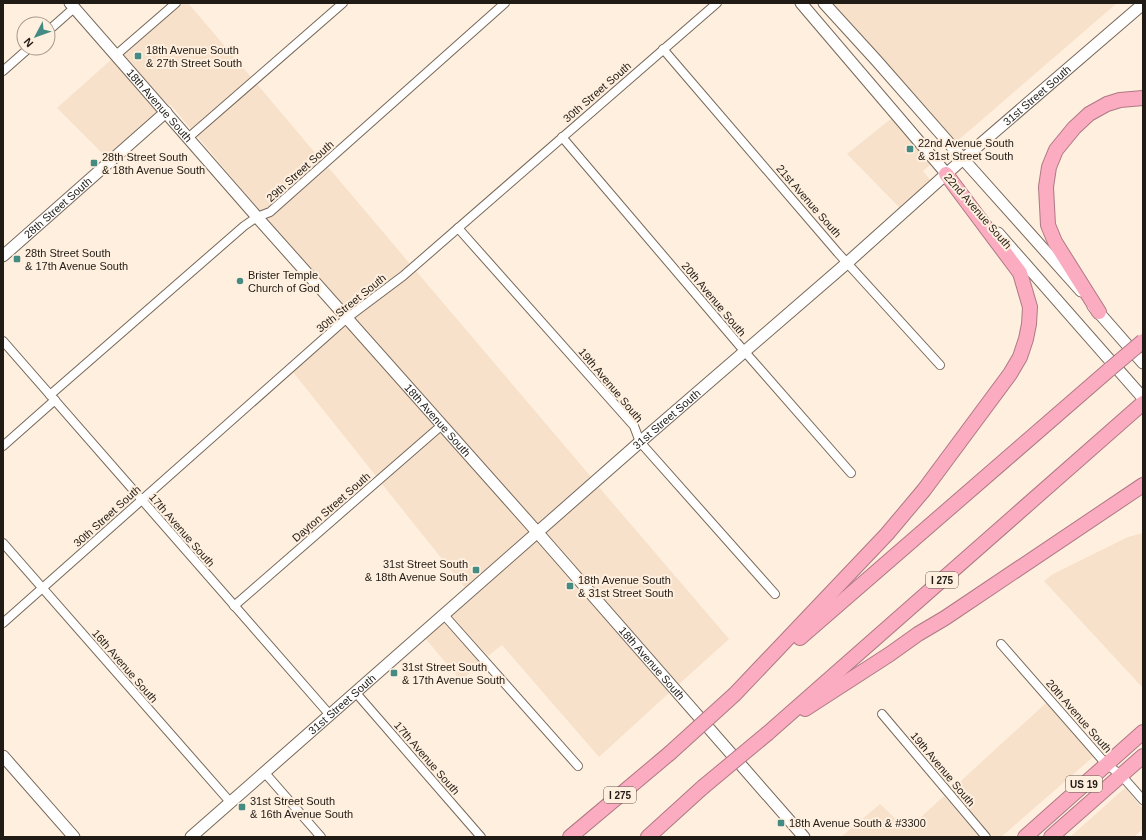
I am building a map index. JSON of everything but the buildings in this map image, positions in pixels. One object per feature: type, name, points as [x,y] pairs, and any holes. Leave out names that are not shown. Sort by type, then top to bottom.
[{"type":"highway","points":[[1099,312],[1055,242],[1048,226],[1046,187],[1049,167],[1056,150],[1074,128],[1089,114],[1107,104],[1120,100],[1143,98]]},
{"type":"highway","points":[[735,694],[864,559],[920,496],[957,448],[1010,374],[1020,357],[1029,324],[1030,307],[1020,273],[946,174]]},
{"type":"highway","name":"I 275","points":[[570,837],[670,753],[735,694],[1143,341]]},
{"type":"highway","name":"I 275","points":[[648,837],[1143,403]]},
{"type":"highway","points":[[768,733],[890,654],[918,634],[945,618],[1143,485]]},
{"type":"highway","name":"US 19","points":[[1025,837],[1143,732]]},
{"type":"highway","name":"US 19","points":[[1052,837],[1143,756]]},
{"type":"street","points":[[116,55],[176,3]]},
{"type":"street","points":[[188,138],[343,3]]},
{"type":"street","name":"29th Street South","points":[[3,446],[52,397],[244,226],[257,217],[270,212],[505,3]]},
{"type":"street","name":"30th Street South","points":[[3,623],[347,318],[403,276],[717,3]]},
{"type":"street","name":"22nd Avenue South","points":[[801,3],[946,174],[1143,398]]},
{"type":"street","name":"22nd Avenue South","points":[[824,3],[1143,363]]},
{"type":"street","name":"31st Street South","points":[[191,837],[640,442],[847,263],[962,159],[1143,4]]},
{"type":"street","points":[[56,22],[72,5]]},
{"type":"street","name":"18th Avenue South","points":[[72,5],[804,837]]},
{"type":"street","name":"21st Avenue South","points":[[664,49],[847,263],[940,365]]},
{"type":"street","points":[[3,71],[20,56]]},
{"type":"street","name":"28th Street South","points":[[3,256],[166,112]]},
{"type":"street","name":"20th Avenue South","points":[[562,137],[745,352],[851,472]]},
{"type":"street","name":"19th Avenue South","points":[[458,228],[634,426],[640,442],[776,594]]},
{"type":"street","name":"17th Avenue South","points":[[3,341],[330,715]]},
{"type":"street","name":"Dayton Street South","points":[[234,606],[442,425]]},
{"type":"street","name":"16th Avenue South","points":[[3,543],[231,803]]},
{"type":"street","points":[[444,615],[578,766]]},
{"type":"street","name":"20th Avenue South","points":[[1001,644],[1106,764],[1121,775],[1143,800]]},
{"type":"street","name":"17th Avenue South","points":[[356,693],[481,837]]},
{"type":"street","name":"19th Avenue South","points":[[882,714],[986,837]]},
{"type":"street","points":[[3,756],[74,837]]},
{"type":"street","points":[[265,773],[322,837]]},
{"type":"shaded area","points":[[183,3],[188,3],[251,77],[191,129],[170,104],[168,106],[123,55]]},
{"type":"shaded area","points":[[831,3],[1117,3],[955,143]]},
{"type":"shaded area","points":[[112,59],[159,112],[107,158],[57,108]]},
{"type":"shaded area","points":[[257,84],[321,160],[268,207],[260,211],[197,136]]},
{"type":"shaded area","points":[[892,118],[931,164],[923,171],[931,181],[900,208],[847,154]]},
{"type":"shaded area","points":[[328,167],[410,264],[349,311],[267,218],[272,216]]},
{"type":"shaded area","points":[[416,271],[592,478],[539,525],[355,318]]},
{"type":"shaded area","points":[[347,325],[435,425],[376,476],[293,372]]},
{"type":"shaded area","points":[[442,432],[531,533],[466,589],[382,484]]},
{"type":"shaded area","points":[[598,486],[729,639],[678,685],[545,533]]},
{"type":"shaded area","points":[[1143,533],[1143,688],[1044,581],[1053,574],[1128,537]]},
{"type":"shaded area","points":[[537,540],[670,692],[599,757],[502,645],[488,656],[451,615]]},
{"type":"shaded area","points":[[443,622],[480,663],[461,681],[425,638]]},
{"type":"shaded area","points":[[1046,703],[1093,757],[1001,837],[993,837],[952,789]]},
{"type":"shaded area","points":[[1125,788],[1143,809],[1143,829],[1135,836],[1070,837]]},
{"type":"shaded area","points":[[944,796],[979,837],[841,837],[880,804],[907,830]]},
{"type":"place","name":"18th Avenue South & 27th Street South","points":[[138,56]]},
{"type":"place","name":"22nd Avenue South & 31st Street South","points":[[910,149]]},
{"type":"place","name":"28th Street South & 18th Avenue South","points":[[94,163]]},
{"type":"place","name":"28th Street South & 17th Avenue South","points":[[17,259]]},
{"type":"place","name":"Brister Temple Church of God","points":[[240,281]]},
{"type":"place","name":"31st Street South & 18th Avenue South","points":[[476,570]]},
{"type":"place","name":"18th Avenue South & 31st Street South","points":[[570,586]]},
{"type":"place","name":"31st Street South & 17th Avenue South","points":[[394,673]]},
{"type":"place","name":"31st Street South & 16th Avenue South","points":[[242,807]]},
{"type":"place","name":"18th Avenue South & #3300","points":[[781,823]]}]
